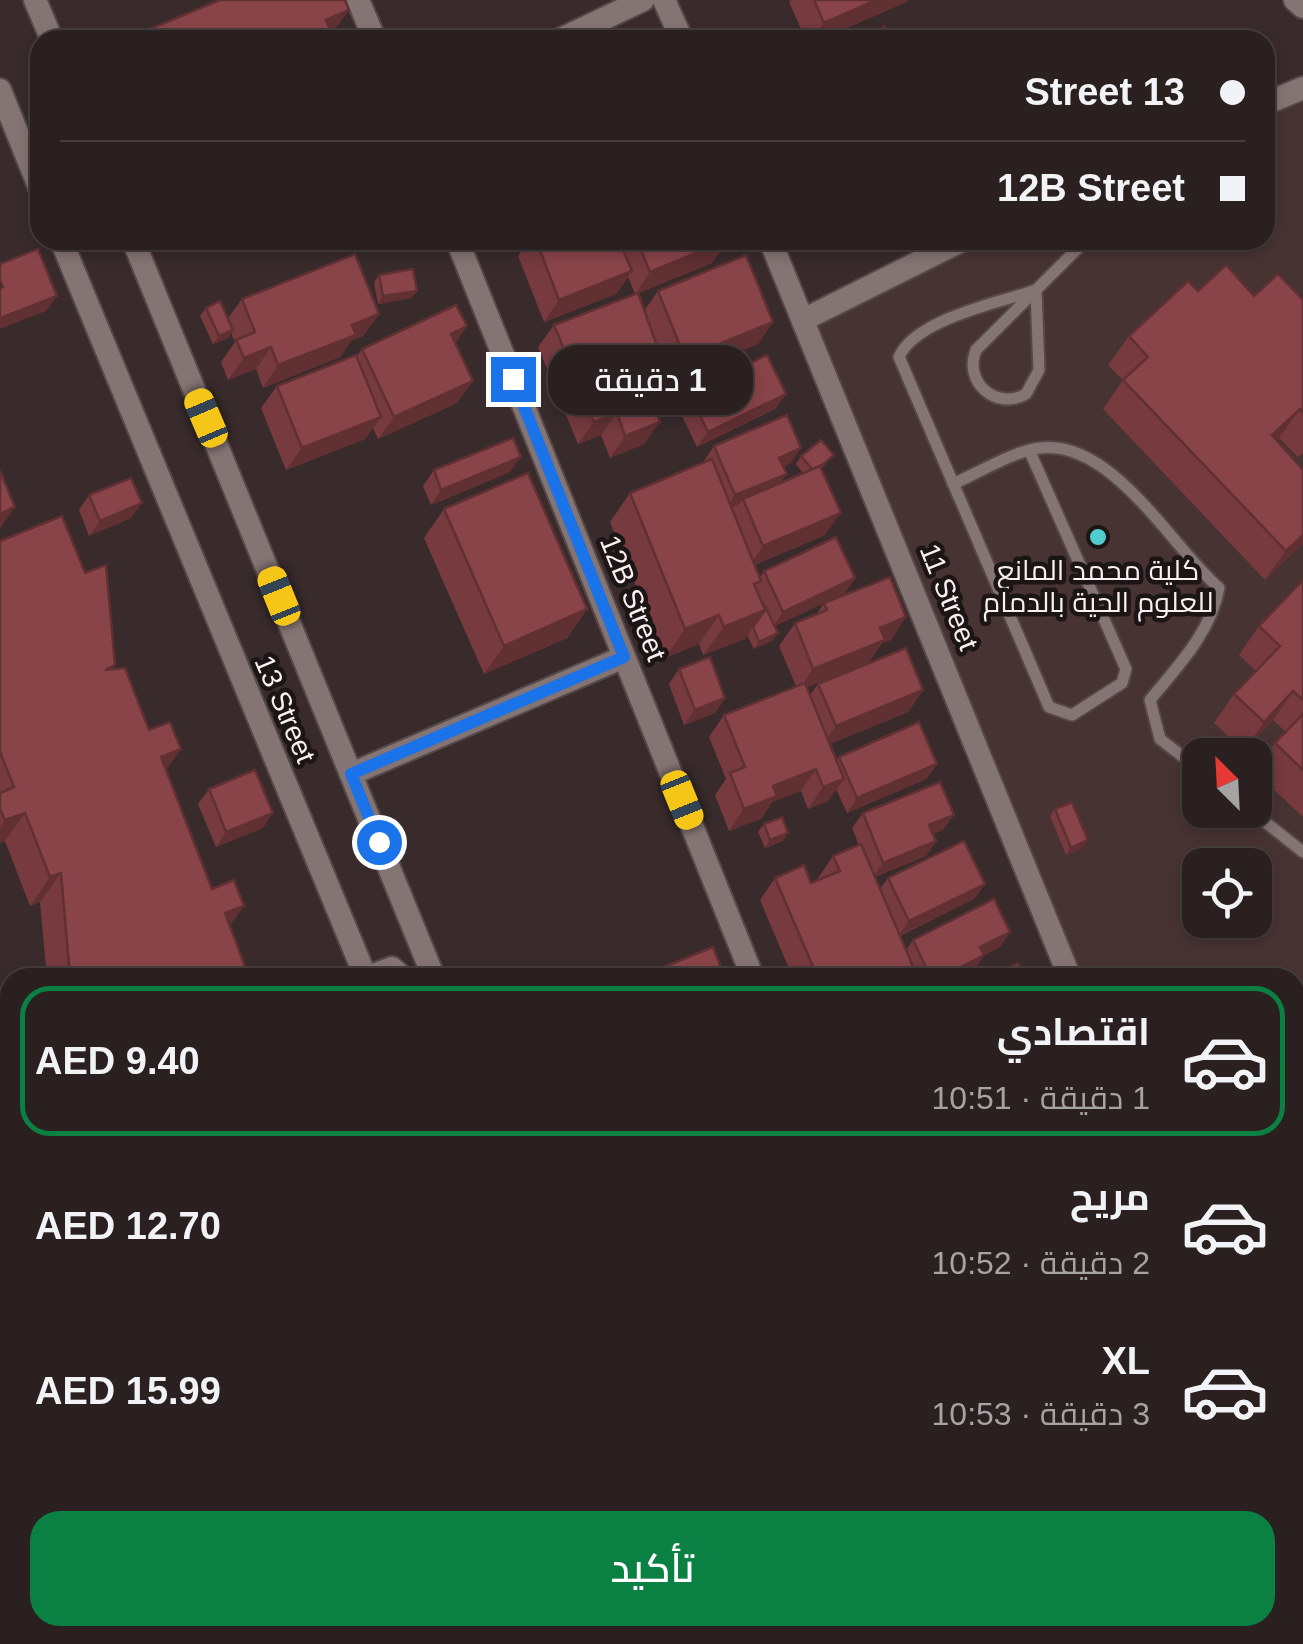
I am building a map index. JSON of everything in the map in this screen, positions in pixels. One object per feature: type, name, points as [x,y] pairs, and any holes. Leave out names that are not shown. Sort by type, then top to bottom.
[{"type":"street","points":[[35,0],[48,30]]},
{"type":"street","points":[[358,0],[371,30]]},
{"type":"street","points":[[580,30],[644,0]]},
{"type":"street","points":[[664,0],[678,30]]},
{"type":"street","points":[[1294,0],[1303,7]]},
{"type":"street","points":[[1275,100],[1303,88]]},
{"type":"street","points":[[0,90],[30,164]]},
{"type":"street","name":"13 Street","points":[[65,250],[362,968]]},
{"type":"street","name":"13 Street","points":[[137,250],[430,968]]},
{"type":"street","name":"12B Street","points":[[461,250],[749,968]]},
{"type":"street","name":"11 Street","points":[[774,250],[1066,968]]},
{"type":"street","points":[[805,319],[943,250]]},
{"type":"street","points":[[351,774],[624,657]]},
{"type":"lane","points":[[1036,290],[1039,370],[1026,394],[996,400],[982,388],[973,358],[1036,290],[1073,252]]},
{"type":"lane","points":[[1030,452],[1126,669],[1122,683],[1081,712],[1062,714],[1050,707],[899,357],[904,345],[924,329],[1036,290]]},
{"type":"lane","points":[[953,484],[1040,447],[1080,455],[1116,474],[1192,564],[1219,588],[1215,610],[1190,652],[1150,700],[1160,739],[1182,756]]},
{"type":"lane","points":[[1272,827],[1303,852]]},
{"type":"shaded area","name":"كلية محمد المانع للعلوم الحية بالدمام","points":[[1303,88],[1303,968],[1066,968],[805,319],[943,250],[1275,250],[1275,100]]},
{"type":"building","points":[[220,0],[345,0],[349,10],[326,20],[330,30],[147,30]]},
{"type":"building","points":[[814,0],[876,0],[824,23]]},
{"type":"building","points":[[38,250],[57,296],[0,318],[0,264]]},
{"type":"building","points":[[540,250],[623,250],[632,271],[559,300]]},
{"type":"building","points":[[641,250],[703,250],[650,272]]},
{"type":"building","points":[[355,254],[379,314],[352,325],[356,335],[278,365],[271,347],[244,358],[236,340],[255,332],[242,299]]},
{"type":"building","points":[[746,255],[773,322],[685,358],[658,291]]},
{"type":"building","points":[[1226,265],[1254,296],[1278,274],[1303,300],[1303,413],[1300,409],[1272,435],[1303,470],[1303,535],[1286,551],[1123,380],[1148,357],[1129,336],[1188,281],[1198,291]]},
{"type":"building","points":[[413,269],[417,291],[383,296],[379,275]]},
{"type":"building","points":[[638,293],[674,393],[652,401],[660,422],[625,436],[617,413],[594,422],[554,325]]},
{"type":"building","points":[[220,301],[233,330],[219,336],[206,308]]},
{"type":"building","points":[[456,305],[467,326],[451,334],[473,381],[394,417],[362,349]]},
{"type":"building","points":[[356,355],[381,417],[302,448],[277,386]]},
{"type":"building","points":[[767,355],[786,394],[708,432],[689,393]]},
{"type":"building","points":[[787,415],[801,448],[779,458],[787,474],[735,495],[714,446]]},
{"type":"building","points":[[513,438],[521,457],[441,490],[434,470]]},
{"type":"building","points":[[821,440],[834,455],[812,469],[801,456]]},
{"type":"building","points":[[712,459],[761,581],[754,584],[765,610],[724,627],[719,615],[685,629],[630,493]]},
{"type":"building","points":[[820,466],[841,513],[763,546],[743,499]]},
{"type":"building","points":[[0,471],[15,507],[0,514]]},
{"type":"building","points":[[528,473],[587,609],[504,646],[444,509]]},
{"type":"building","points":[[131,478],[142,503],[100,521],[89,495]]},
{"type":"building","points":[[62,516],[85,573],[106,565],[115,665],[105,670],[125,668],[149,730],[170,722],[181,749],[161,757],[212,889],[234,880],[244,906],[225,913],[246,968],[69,968],[61,873],[50,877],[25,813],[5,820],[0,809],[0,793],[14,787],[0,752],[0,541]]},
{"type":"building","points":[[836,537],[855,578],[783,612],[764,571]]},
{"type":"building","points":[[890,577],[906,617],[880,628],[885,640],[813,669],[795,623],[827,610],[824,603]]},
{"type":"building","points":[[1303,580],[1303,700],[1293,691],[1264,722],[1234,694],[1280,646],[1259,626]]},
{"type":"building","points":[[762,602],[778,633],[759,642],[753,627],[765,610]]},
{"type":"building","points":[[906,648],[923,690],[836,726],[818,684]]},
{"type":"building","points":[[710,657],[725,698],[695,710],[679,669]]},
{"type":"building","points":[[805,683],[844,779],[823,787],[816,769],[773,786],[777,796],[744,809],[730,773],[745,767],[724,715]]},
{"type":"building","points":[[1303,714],[1303,770],[1275,743]]},
{"type":"building","points":[[919,722],[937,764],[857,798],[839,757]]},
{"type":"building","points":[[255,770],[273,813],[226,832],[209,789]]},
{"type":"building","points":[[940,782],[954,815],[929,825],[936,841],[883,863],[863,813]]},
{"type":"building","points":[[1072,802],[1088,840],[1071,848],[1055,809]]},
{"type":"building","points":[[782,817],[788,833],[770,840],[764,824]]},
{"type":"building","points":[[964,841],[985,884],[909,921],[888,878]]},
{"type":"building","points":[[861,844],[914,968],[814,968],[775,878],[804,865],[811,883],[840,871],[833,856]]},
{"type":"building","points":[[994,899],[1010,932],[980,947],[984,955],[959,968],[926,968],[913,940]]},
{"type":"building","points":[[713,947],[721,968],[661,968]]},
{"type":"place","name":"كلية محمد المانع للعلوم الحية بالدمام","points":[[1098,537]]},
{"type":"route","points":[[379,842],[351,774],[624,657],[513,379]]}]
